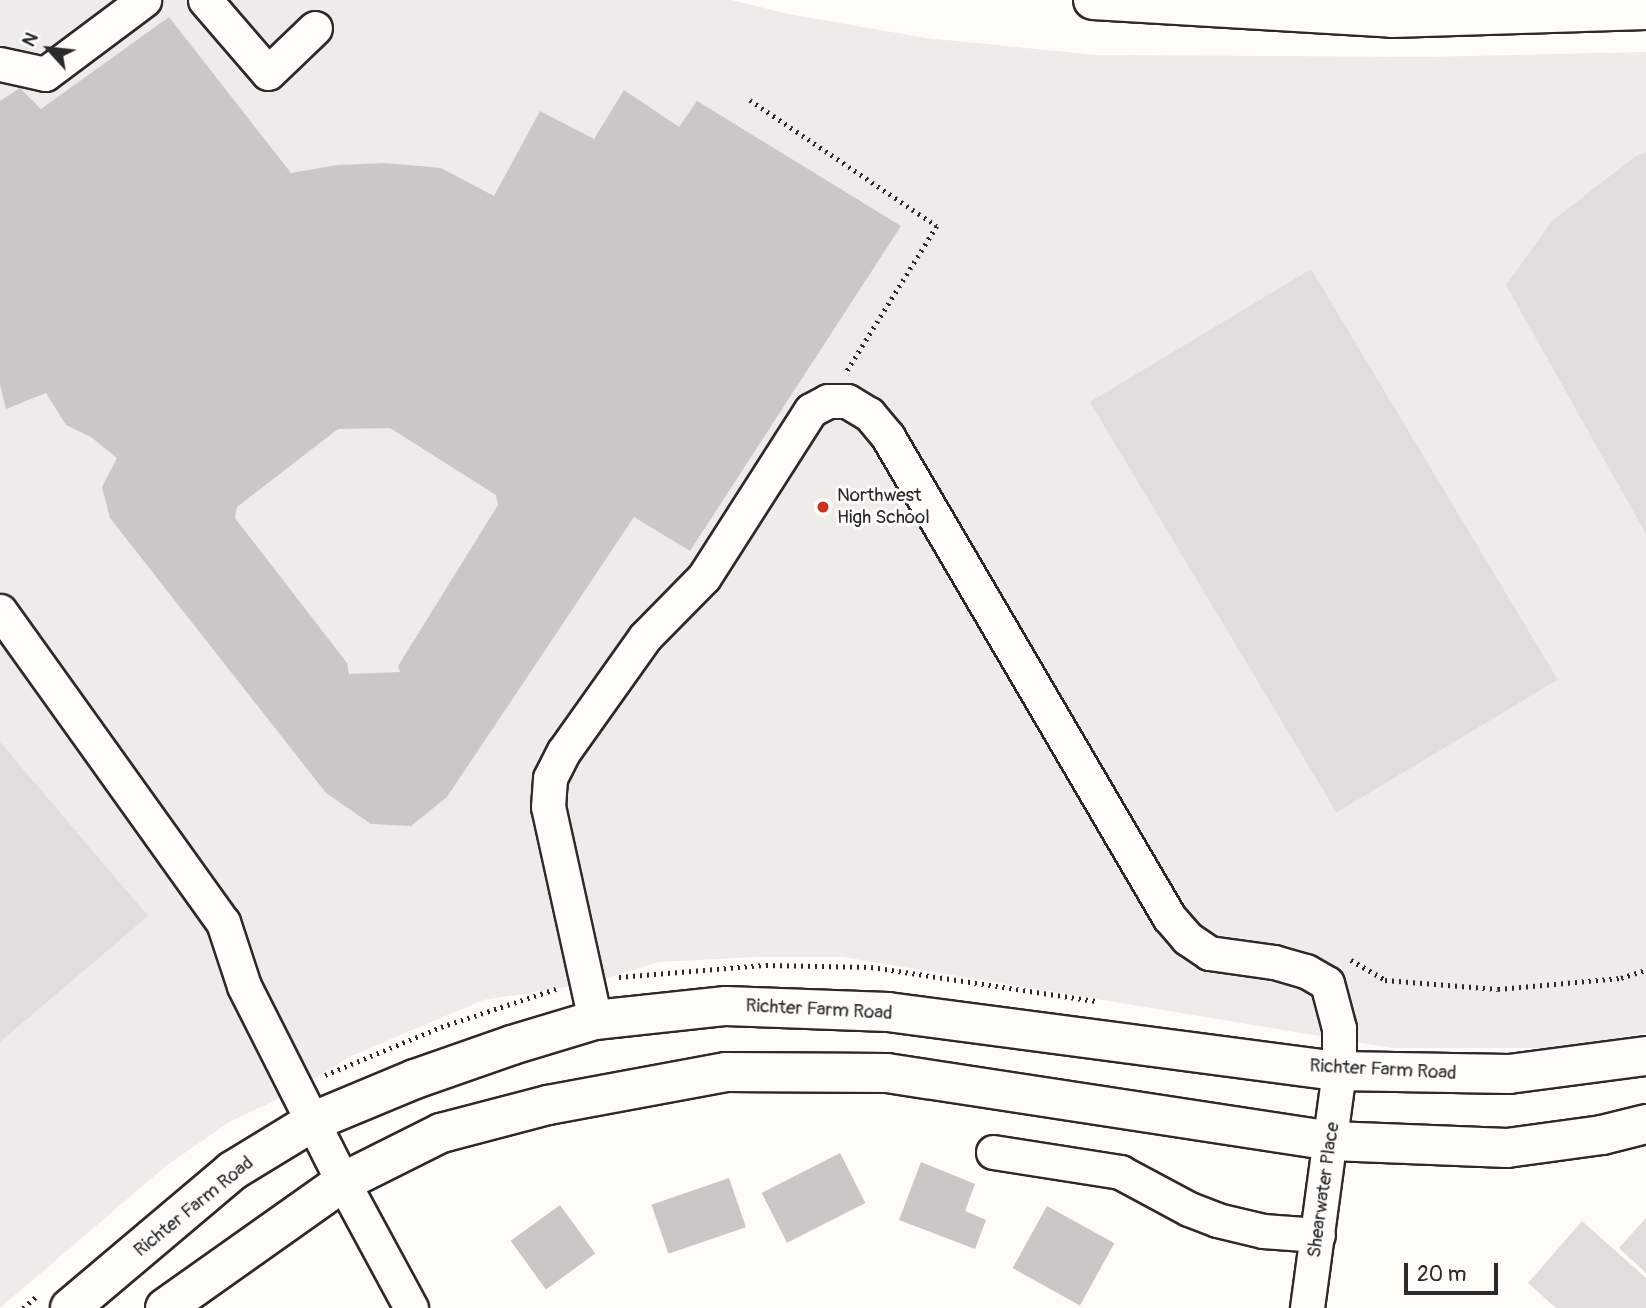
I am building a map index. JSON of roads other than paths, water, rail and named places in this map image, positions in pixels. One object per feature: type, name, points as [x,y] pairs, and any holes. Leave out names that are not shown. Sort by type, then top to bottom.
[{"type":"main road","points":[[1094,0],[1392,18],[1646,10]]},
{"type":"main road","name":"Richter Farm Road","points":[[70,1308],[232,1171],[314,1121],[427,1074],[595,1020],[726,1006],[888,1012],[1339,1071],[1510,1074],[1646,1056]]},
{"type":"main road","points":[[165,1308],[343,1182],[441,1133],[548,1105],[726,1072],[887,1073],[1332,1141],[1507,1148],[1602,1135],[1646,1124]]},
{"type":"street","points":[[0,64],[45,74],[144,0]]},
{"type":"street","points":[[205,0],[268,73],[315,28]]},
{"type":"street","name":"Shearwater Place","points":[[595,1020],[548,807],[550,778],[564,751],[645,637],[704,577],[811,410],[828,401],[847,401],[869,414],[888,437],[1178,927],[1209,953],[1274,962],[1306,971],[1327,983],[1339,1028],[1339,1071],[1332,1141],[1307,1308]]},
{"type":"street","points":[[0,611],[223,922],[244,986],[343,1182],[411,1308]]},
{"type":"street","points":[[993,1152],[1120,1172],[1189,1209],[1217,1220],[1263,1231],[1318,1235]]},
{"type":"place","name":"Northwest High School","points":[[823,507]]}]
